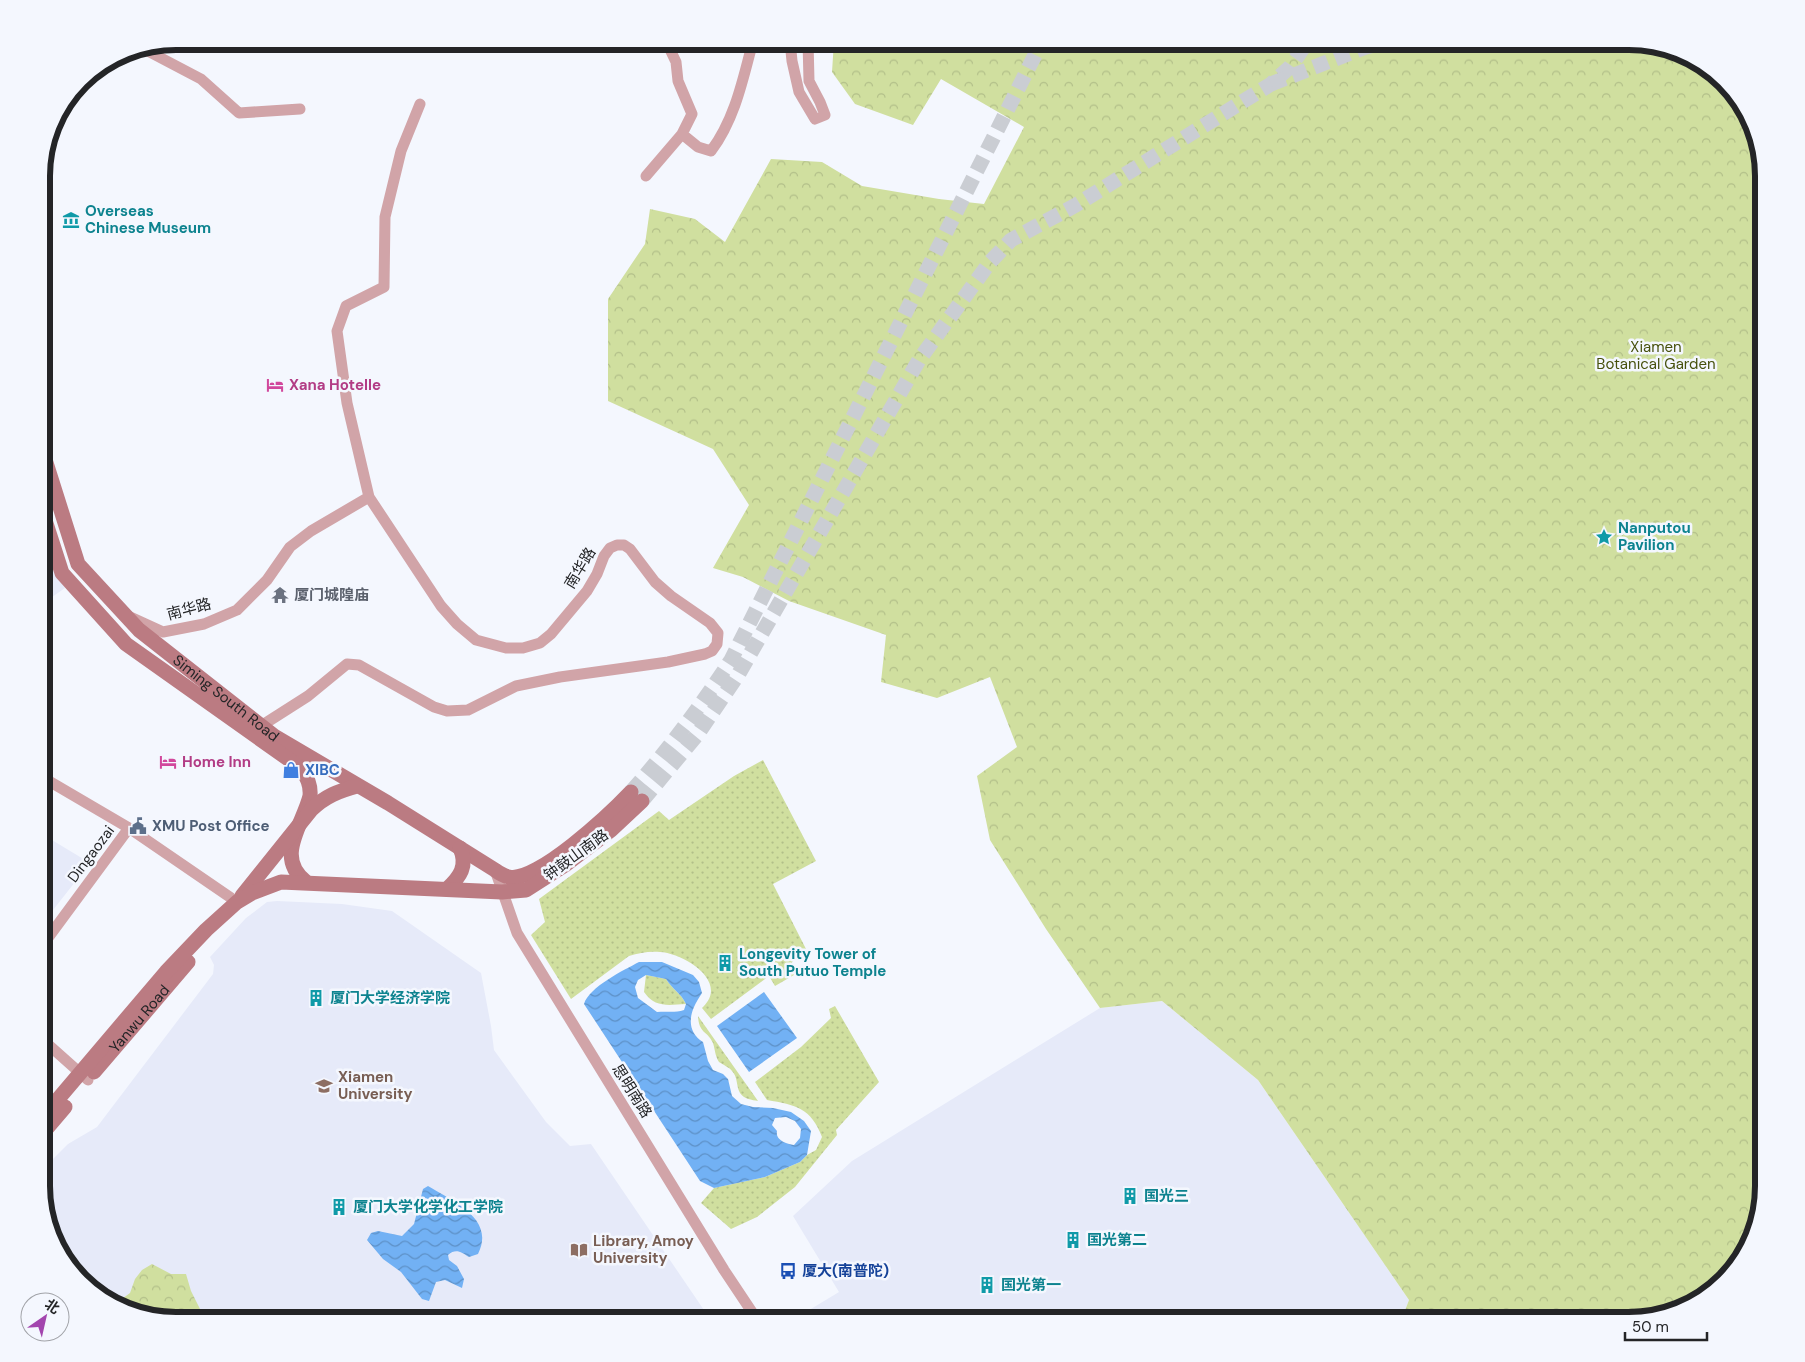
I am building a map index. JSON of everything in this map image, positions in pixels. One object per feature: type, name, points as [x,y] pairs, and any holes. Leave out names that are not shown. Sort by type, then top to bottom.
[{"type":"main road","name":"Siming South Road","points":[[50,475],[78,564],[139,630],[274,736],[495,870]]},
{"type":"main road","name":"Siming South Road","points":[[50,536],[62,573],[126,644],[301,768],[307,777],[310,789],[308,805],[300,823]]},
{"type":"main road","name":"Yanwu Road","points":[[50,1110],[84,1076],[237,902],[311,810],[327,797],[357,786]]},
{"type":"main road","name":"钟鼓山南路","points":[[237,902],[252,893],[281,882],[502,892],[526,890],[590,848],[636,797],[538,869],[522,876],[509,877],[495,870]]},
{"type":"main road","points":[[300,823],[291,854],[292,867],[298,876],[306,882]]},
{"type":"main road","points":[[447,889],[463,870],[463,858],[460,848]]},
{"type":"main road","name":"Yanwu Road","points":[[50,1123],[84,1076]]},
{"type":"street","points":[[646,176],[682,134],[692,114],[678,80],[676,62],[670,50]]},
{"type":"street","points":[[682,134],[698,147],[711,151],[733,114],[751,50]]},
{"type":"street","points":[[791,50],[799,92],[816,119],[825,115],[809,81],[808,50]]},
{"type":"street","points":[[150,52],[201,79],[239,113],[300,109]]},
{"type":"street","points":[[369,497],[347,402],[337,331],[346,306],[384,287],[385,217],[401,151],[420,104]]},
{"type":"street","name":"南华路","points":[[124,614],[163,632],[204,624],[237,610],[267,580],[290,547],[310,531],[369,497],[441,606],[457,624],[476,640],[506,648],[522,648],[540,643],[551,634],[587,590],[597,574],[604,556],[610,548],[617,545],[624,545],[630,550],[655,582],[671,596],[710,623],[718,632],[717,644],[712,651],[705,654],[668,662],[560,677],[516,686],[468,710],[447,711],[434,707],[359,665],[347,664],[308,696],[261,726]]},
{"type":"street","name":"Dingaozai","points":[[50,782],[129,828],[237,902]]},
{"type":"street","name":"Dingaozai","points":[[50,935],[129,828]]},
{"type":"street","name":"思明南路","points":[[495,870],[517,933],[724,1270],[752,1312]]},
{"type":"street","points":[[50,1046],[84,1076]]},
{"type":"shaded area","points":[[50,560],[55,574],[65,588],[50,598]]},
{"type":"shaded area","points":[[50,839],[90,863],[50,914]]},
{"type":"shaded area","name":"Xiamen University","points":[[267,902],[342,904],[392,911],[481,973],[494,1050],[546,1122],[570,1146],[591,1144],[705,1312],[176,1312],[144,1308],[120,1299],[99,1286],[87,1275],[67,1249],[57,1226],[50,1194],[50,1162],[68,1144],[97,1127],[213,974],[214,965],[210,957],[246,918]]},
{"type":"shaded area","points":[[1162,1001],[1258,1080],[1409,1300],[1404,1312],[806,1312],[839,1292],[793,1216],[852,1161],[1100,1008]]},
{"type":"green space","name":"Xiamen Botanical Garden","points":[[833,50],[1629,50],[1661,54],[1685,63],[1706,76],[1729,99],[1742,120],[1751,144],[1755,176],[1755,1186],[1753,1210],[1742,1242],[1729,1263],[1706,1286],[1685,1299],[1661,1308],[1645,1311],[1404,1312],[1409,1300],[1258,1080],[1162,1001],[1100,1008],[1046,929],[990,840],[977,776],[1017,747],[990,677],[937,698],[881,682],[886,635],[789,601],[743,577],[713,568],[749,505],[713,449],[608,401],[608,299],[645,244],[650,209],[695,219],[725,242],[771,159],[822,162],[862,186],[939,199],[984,204],[1024,127],[941,79],[913,125],[855,104],[832,72]]},
{"type":"green space","points":[[763,760],[816,861],[773,884],[806,949],[792,962],[794,975],[775,986],[769,976],[711,1019],[702,1008],[707,1003],[711,991],[710,983],[706,976],[684,959],[667,953],[648,952],[629,956],[571,999],[531,935],[545,922],[539,899],[659,811],[669,820],[734,776]]},
{"type":"green space","points":[[646,975],[666,979],[686,1004],[662,1004],[653,1001],[644,992]]},
{"type":"green space","points":[[835,1006],[879,1082],[836,1130],[837,1135],[795,1187],[757,1217],[731,1229],[701,1203],[714,1188],[765,1177],[800,1162],[816,1150],[822,1137],[813,1120],[794,1106],[767,1100],[755,1082],[801,1047],[831,1018],[829,1009]]},
{"type":"green space","points":[[698,1016],[758,1101],[746,1098],[740,1093],[734,1073],[719,1062],[713,1043],[700,1026]]},
{"type":"green space","points":[[152,1264],[171,1274],[186,1274],[191,1291],[202,1312],[160,1311],[144,1308],[121,1299],[130,1293],[135,1279],[142,1270]]},
{"type":"water","points":[[639,962],[662,962],[693,975],[699,982],[702,993],[692,1012],[691,1027],[695,1035],[703,1042],[708,1061],[713,1070],[723,1074],[728,1079],[732,1096],[741,1104],[791,1112],[804,1121],[811,1131],[807,1155],[800,1162],[765,1177],[714,1188],[700,1181],[584,1004],[587,998],[600,985]],"holes":[[[646,975],[666,979],[684,1000],[686,1004],[684,1010],[657,1012],[638,998],[635,987],[638,980]],[[786,1117],[795,1121],[801,1129],[800,1138],[794,1145],[779,1139],[777,1131],[772,1125],[775,1118]]]},
{"type":"water","points":[[764,992],[797,1038],[749,1072],[717,1026]]},
{"type":"water","points":[[428,1186],[469,1212],[481,1230],[482,1241],[478,1254],[469,1257],[456,1251],[448,1255],[449,1260],[457,1266],[464,1279],[462,1288],[445,1280],[436,1282],[429,1301],[422,1299],[401,1272],[383,1259],[367,1240],[371,1233],[378,1231],[402,1236],[414,1224],[423,1189]]},
{"type":"tunnel","points":[[631,792],[684,728],[731,660],[1037,50]]},
{"type":"tunnel","points":[[642,801],[697,735],[738,675],[919,360],[990,262],[1011,240],[1076,205],[1271,84],[1290,67],[1302,50]]},
{"type":"tunnel","points":[[1271,84],[1358,50]]},
{"type":"place","name":"Overseas Chinese Museum","points":[[71,220]]},
{"type":"place","name":"Xana Hotelle","points":[[275,385]]},
{"type":"place","name":"Nanputou Pavilion","points":[[1604,537]]},
{"type":"place","name":"厦门城隍庙","points":[[280,595]]},
{"type":"place","name":"Home Inn","points":[[168,762]]},
{"type":"place","name":"XIBC","points":[[291,770]]},
{"type":"place","name":"XMU Post Office","points":[[138,826]]},
{"type":"place","name":"Longevity Tower of South Putuo Temple","points":[[725,963]]},
{"type":"place","name":"厦门大学经济学院","points":[[316,998]]},
{"type":"place","name":"Xiamen University","points":[[324,1086]]},
{"type":"place","name":"国光三","points":[[1130,1196]]},
{"type":"place","name":"厦门大学化学化工学院","points":[[339,1207]]},
{"type":"place","name":"国光第二","points":[[1073,1240]]},
{"type":"place","name":"Library, Amoy University","points":[[579,1250]]},
{"type":"place","name":"厦大(南普陀)","points":[[788,1271]]},
{"type":"place","name":"国光第一","points":[[987,1285]]}]
